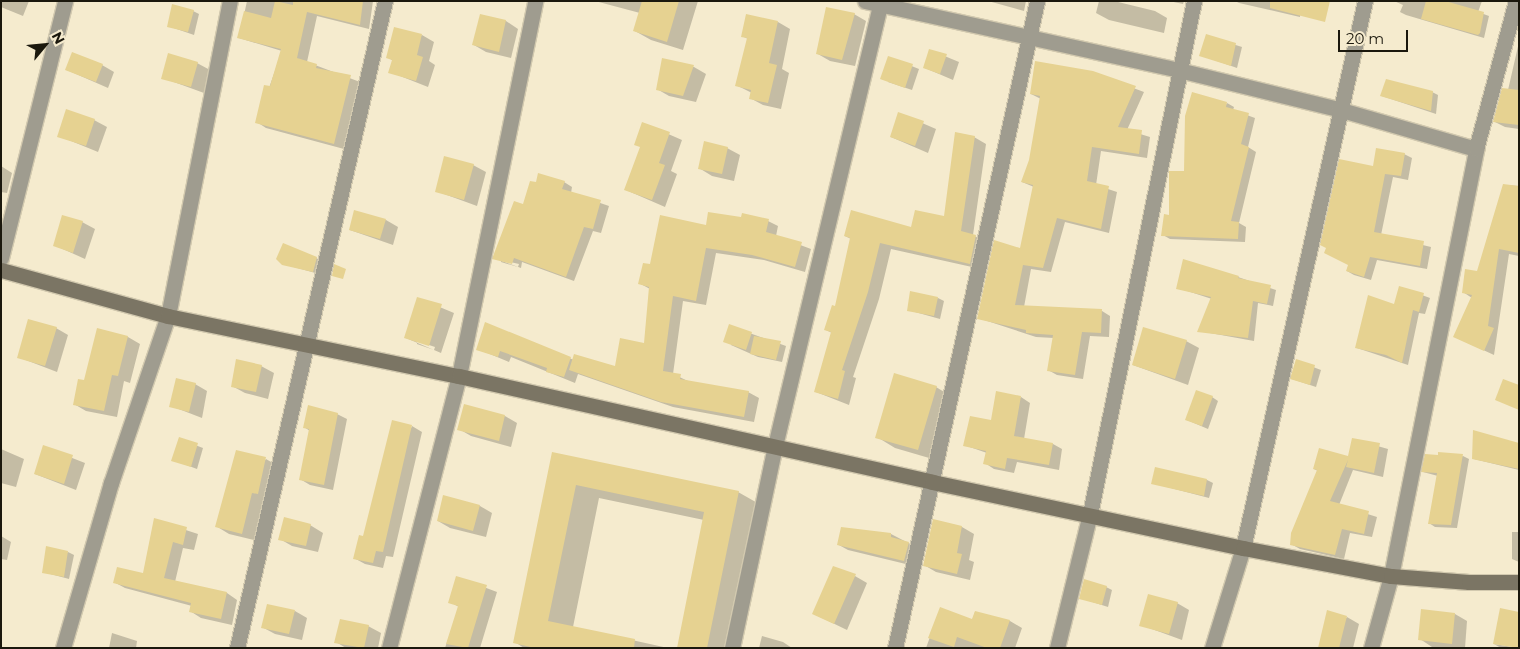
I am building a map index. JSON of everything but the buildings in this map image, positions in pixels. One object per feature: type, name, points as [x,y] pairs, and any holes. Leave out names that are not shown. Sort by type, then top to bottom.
[{"type":"street","points":[[1,258],[65,1]]},
{"type":"street","points":[[63,648],[111,483],[168,316],[230,1]]},
{"type":"street","points":[[237,648],[385,1]]},
{"type":"street","points":[[389,648],[459,376],[535,1]]},
{"type":"street","points":[[865,1],[1028,39],[1179,70],[1338,109],[1476,149]]},
{"type":"street","points":[[895,648],[1037,1]]},
{"type":"street","points":[[1057,648],[1090,514],[1194,1]]},
{"type":"street","points":[[1212,648],[1242,548],[1338,109],[1365,1]]},
{"type":"street","points":[[1371,648],[1391,576],[1476,149],[1516,1]]},
{"type":"street","points":[[732,648],[775,446],[880,4]]},
{"type":"street","points":[[1,270],[168,316],[459,376],[932,482],[1090,514],[1242,548],[1391,576],[1468,582],[1519,582]]}]
